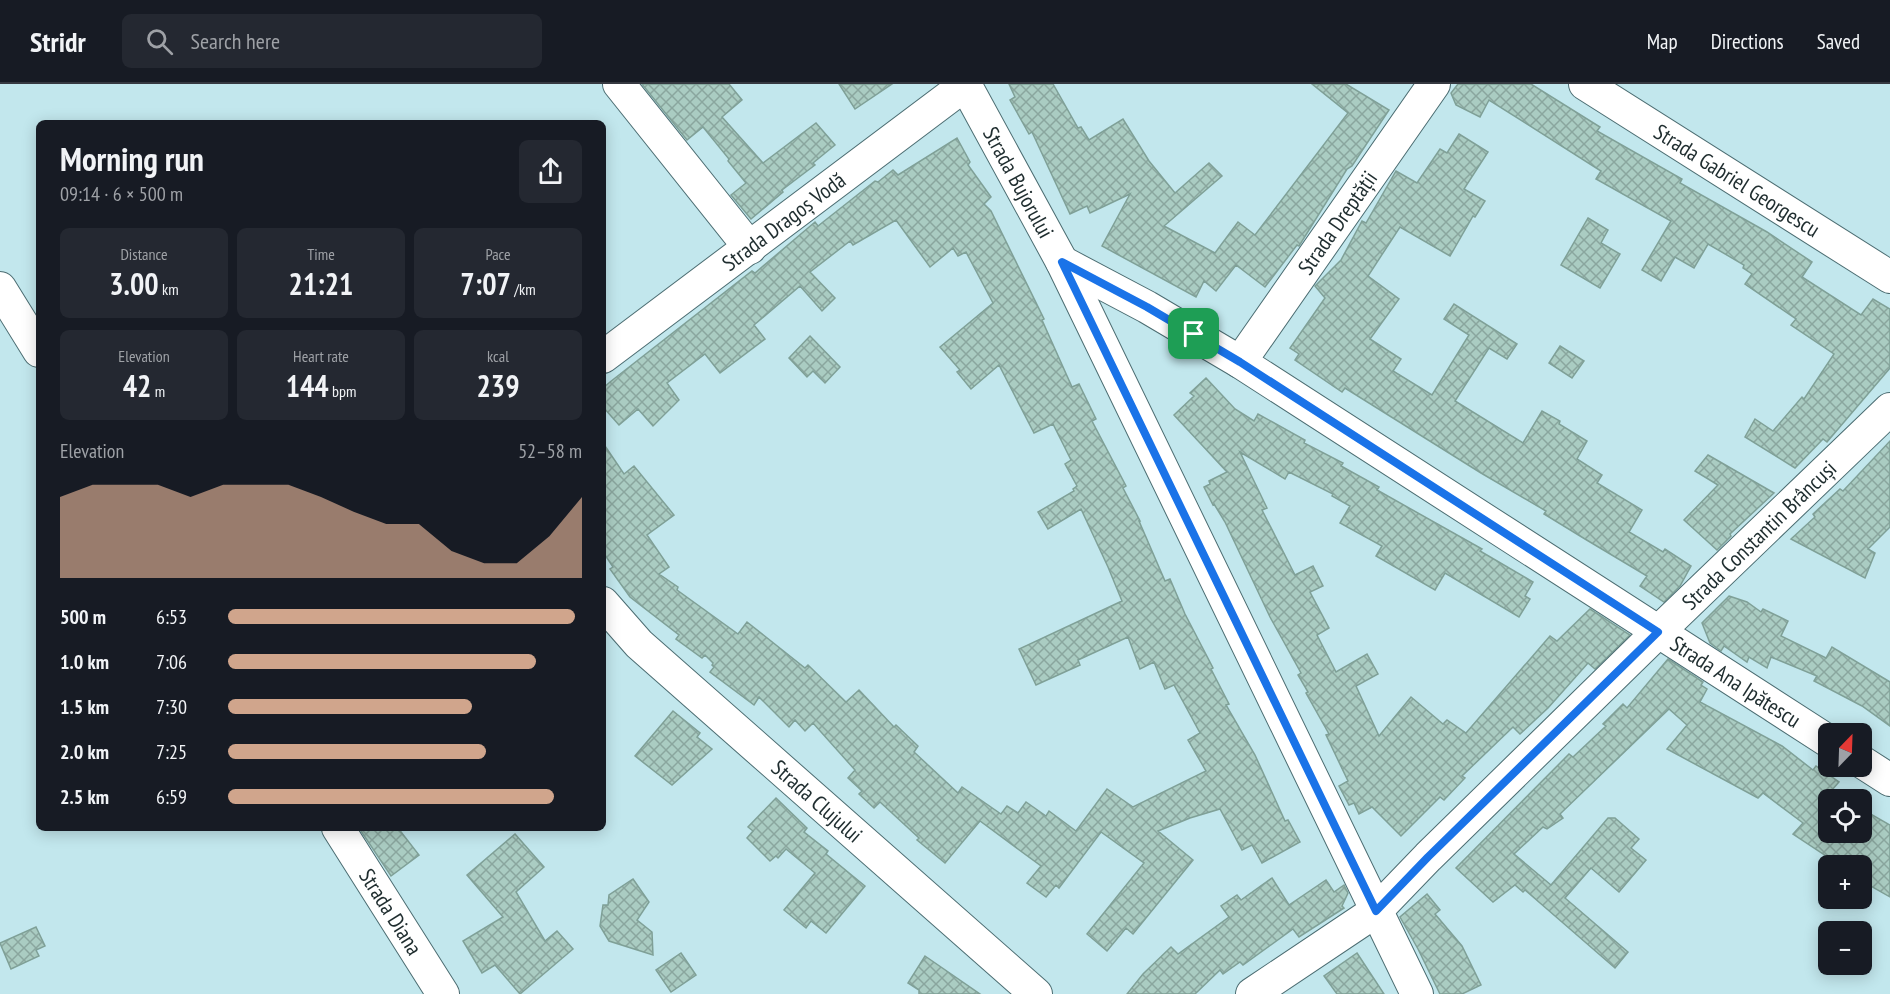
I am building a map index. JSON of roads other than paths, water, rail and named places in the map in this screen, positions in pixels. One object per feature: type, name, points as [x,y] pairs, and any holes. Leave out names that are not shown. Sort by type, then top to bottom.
[{"type":"street","points":[[619,84],[750,248]]},
{"type":"street","name":"Strada Dreptății","points":[[1240,362],[1434,84]]},
{"type":"street","name":"Strada Gabriel Georgescu","points":[[1585,84],[1890,276]]},
{"type":"street","name":"Strada Dragoș Vodă","points":[[606,355],[965,85]]},
{"type":"street","name":"Strada Bujorului","points":[[965,85],[1062,262],[1417,994]]},
{"type":"street","name":"Strada Ana Ipătescu","points":[[1062,262],[1147,307],[1240,362],[1818,735]]},
{"type":"street","points":[[0,288],[36,346]]},
{"type":"street","name":"Strada Constantin Brâncuși","points":[[1252,994],[1376,911],[1428,857],[1658,632],[1890,409]]},
{"type":"street","name":"Strada Clujului","points":[[606,606],[639,644],[1036,994]]},
{"type":"street","points":[[1872,768],[1890,780]]},
{"type":"street","name":"Strada Diana","points":[[340,831],[443,994]]}]
